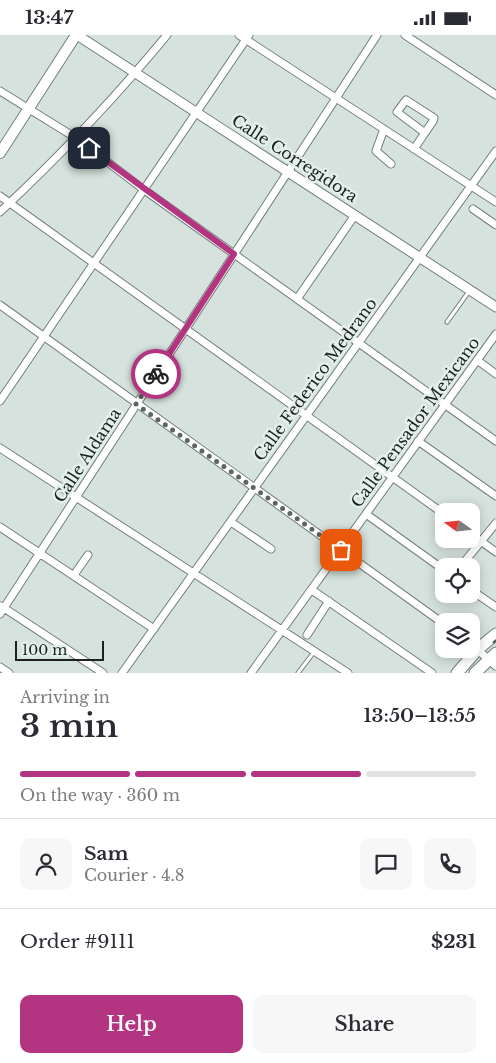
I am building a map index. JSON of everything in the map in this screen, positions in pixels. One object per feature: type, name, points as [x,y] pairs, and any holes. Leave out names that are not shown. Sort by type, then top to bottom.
[{"type":"main road","points":[[0,153],[77,35]]},
{"type":"main road","points":[[480,643],[496,634]]},
{"type":"main road","points":[[457,673],[467,658]]},
{"type":"main road","points":[[475,673],[494,659]]},
{"type":"street","name":"Calle Corregidora","points":[[77,35],[496,307]]},
{"type":"street","points":[[0,212],[76,138],[167,35]]},
{"type":"street","name":"Calle Aldama","points":[[1,609],[40,553],[75,496],[376,35]]},
{"type":"street","points":[[405,35],[496,95]]},
{"type":"street","points":[[0,401],[196,113],[244,37],[496,202]]},
{"type":"street","points":[[0,91],[76,138],[143,189],[496,441]]},
{"type":"street","points":[[414,149],[425,133],[434,118],[406,100],[397,112],[425,133]]},
{"type":"street","points":[[384,129],[376,149],[377,153],[390,164]]},
{"type":"street","name":"Calle Federico Medrano","points":[[122,673],[496,151]]},
{"type":"street","points":[[0,196],[435,508]]},
{"type":"street","points":[[473,209],[496,225]]},
{"type":"street","points":[[297,299],[355,215]]},
{"type":"street","points":[[0,305],[435,618]]},
{"type":"street","name":"Calle Pensador Mexicano","points":[[252,673],[496,334]]},
{"type":"street","points":[[477,360],[496,374]]},
{"type":"street","points":[[418,441],[496,496]]},
{"type":"street","points":[[0,447],[348,673]]},
{"type":"street","points":[[366,514],[435,564]]},
{"type":"street","points":[[231,522],[271,549]]},
{"type":"street","points":[[467,558],[496,523]]},
{"type":"street","points":[[0,527],[154,629]]},
{"type":"street","points":[[481,541],[496,552]]},
{"type":"street","points":[[74,575],[88,555]]},
{"type":"street","points":[[312,590],[432,673]]},
{"type":"street","points":[[480,595],[496,607]]},
{"type":"street","points":[[307,635],[329,601]]},
{"type":"street","points":[[1,609],[102,673]]},
{"type":"street","points":[[480,649],[494,659]]},
{"type":"street","points":[[0,667],[9,673]]},
{"type":"lane","points":[[447,322],[470,290]]},
{"type":"lane","points":[[298,673],[314,651]]},
{"type":"railway","points":[[493,643],[496,640]]},
{"type":"way so far","points":[[156,374],[136,404],[341,550]]},
{"type":"route","points":[[89,148],[234,254],[156,374]]}]
